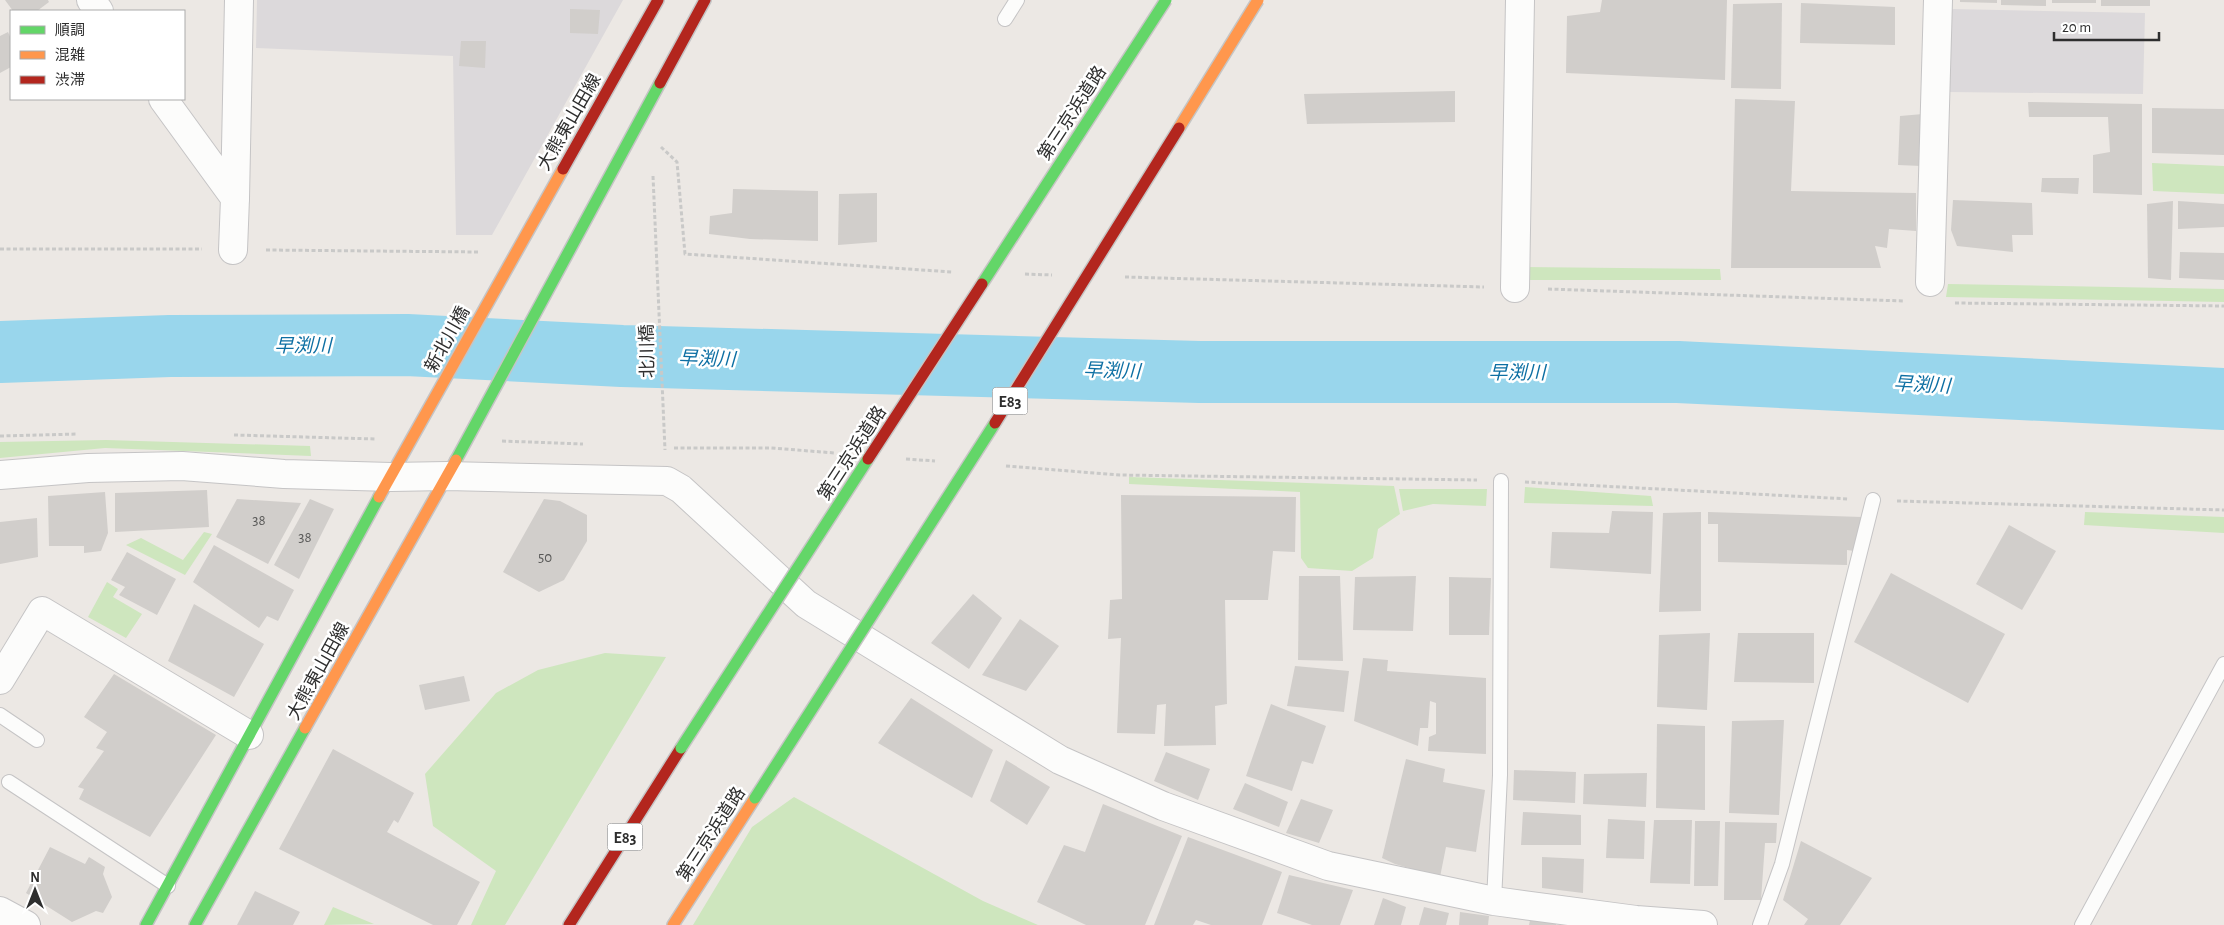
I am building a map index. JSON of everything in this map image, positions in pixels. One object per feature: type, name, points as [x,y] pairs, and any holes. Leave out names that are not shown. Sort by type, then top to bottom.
[{"type":"main road","name":"大熊東山田線","points":[[511,260],[658,0]]},
{"type":"main road","points":[[468,436],[565,261],[705,0]]},
{"type":"main road","name":"第三京浜道路","points":[[569,925],[1166,0]]},
{"type":"main road","name":"第三京浜道路","points":[[673,925],[1017,390],[1258,0]]},
{"type":"main road","name":"新北川橋","points":[[414,434],[511,260]]},
{"type":"main road","name":"大熊東山田線","points":[[146,925],[414,434]]},
{"type":"main road","name":"大熊東山田線","points":[[195,925],[468,436]]},
{"type":"street","points":[[233,250],[239,0]]},
{"type":"street","points":[[1515,288],[1520,0]]},
{"type":"street","points":[[1930,282],[1938,0]]},
{"type":"street","points":[[164,100],[235,198]]},
{"type":"street","points":[[0,475],[88,468],[182,466],[284,474],[667,480],[682,489],[806,604],[1060,760],[1162,806],[1328,866],[1494,901],[1636,920],[1703,925]]},
{"type":"street","points":[[0,680],[42,611],[249,735]]},
{"type":"street","points":[[0,911],[26,925]]},
{"type":"lane","points":[[1005,19],[1017,0]]},
{"type":"lane","points":[[1494,901],[1500,775],[1501,480]]},
{"type":"lane","points":[[1760,925],[1782,864],[1872,500]]},
{"type":"lane","points":[[2082,925],[2224,664]]},
{"type":"lane","points":[[0,715],[36,740]]},
{"type":"lane","points":[[8,782],[168,886]]},
{"type":"path","points":[[638,124],[677,162],[685,254],[918,271],[958,272]]},
{"type":"path","name":"北川橋","points":[[654,176],[659,267],[663,434]]},
{"type":"path","points":[[1018,274],[1058,275]]},
{"type":"path","points":[[1117,277],[1704,293],[1910,301]]},
{"type":"path","points":[[1947,303],[2224,306]]},
{"type":"path","points":[[468,436],[589,445]]},
{"type":"path","points":[[656,448],[771,448],[839,453]]},
{"type":"path","points":[[897,458],[936,461]]},
{"type":"path","points":[[1004,466],[1120,475],[1501,480],[1872,500],[2224,510]]},
{"type":"shaded area","points":[[257,0],[623,0],[492,235],[456,235],[453,56],[256,48]]},
{"type":"shaded area","points":[[1952,9],[2145,13],[2143,94],[1949,92]]},
{"type":"green space","points":[[2152,163],[2224,166],[2224,194],[2153,191]]},
{"type":"green space","points":[[1522,267],[1720,269],[1721,280],[1523,280]]},
{"type":"green space","points":[[1948,284],[2224,289],[2224,302],[1946,297]]},
{"type":"green space","points":[[106,440],[310,446],[311,456],[105,448],[0,458],[0,442]]},
{"type":"green space","points":[[1129,477],[1394,486],[1400,514],[1378,529],[1373,558],[1352,571],[1308,568],[1301,558],[1300,492],[1129,484]]},
{"type":"green space","points":[[1525,487],[1651,496],[1653,506],[1524,503]]},
{"type":"green space","points":[[1399,489],[1487,489],[1486,506],[1433,504],[1403,511]]},
{"type":"green space","points":[[2085,512],[2224,517],[2224,533],[2084,525]]},
{"type":"green space","points":[[204,532],[212,534],[185,575],[126,545],[141,538],[183,560]]},
{"type":"green space","points":[[107,582],[118,589],[113,597],[142,614],[126,638],[88,617]]},
{"type":"green space","points":[[605,653],[666,657],[505,925],[471,925],[496,871],[433,826],[425,774],[496,693],[538,670]]},
{"type":"green space","points":[[794,797],[983,901],[1038,925],[693,925],[752,827]]},
{"type":"green space","points":[[333,907],[374,924],[324,925]]},
{"type":"building","points":[[5,0],[48,0],[49,2],[38,10],[12,10]]},
{"type":"building","points":[[1602,0],[1727,0],[1725,80],[1566,73],[1567,16],[1600,12]]},
{"type":"building","points":[[1960,0],[1997,0],[1997,3],[1960,2]]},
{"type":"building","points":[[2001,0],[2046,0],[2046,6],[2001,5]]},
{"type":"building","points":[[2052,0],[2096,0],[2096,3],[2052,3]]},
{"type":"building","points":[[2101,0],[2150,0],[2150,6],[2101,6]]},
{"type":"building","points":[[1782,3],[1781,89],[1731,88],[1733,4]]},
{"type":"building","points":[[1801,3],[1895,7],[1895,45],[1800,43]]},
{"type":"building","points":[[570,9],[600,10],[598,34],[570,33]]},
{"type":"building","points":[[8,32],[10,37],[10,68],[0,73],[0,36]]},
{"type":"building","points":[[461,41],[486,41],[485,68],[459,66]]},
{"type":"building","points":[[1455,91],[1455,122],[1307,124],[1304,94]]},
{"type":"building","points":[[1735,99],[1795,101],[1791,191],[1916,193],[1916,231],[1889,229],[1887,248],[1875,246],[1881,268],[1731,268]]},
{"type":"building","points":[[2028,102],[2142,104],[2142,195],[2093,193],[2093,155],[2110,152],[2108,117],[2029,117]]},
{"type":"building","points":[[2152,108],[2224,109],[2224,155],[2152,153]]},
{"type":"building","points":[[1923,114],[1921,166],[1898,165],[1900,116]]},
{"type":"building","points":[[2042,178],[2079,178],[2078,194],[2041,192]]},
{"type":"building","points":[[733,189],[818,191],[818,241],[750,239],[709,234],[710,216],[732,213]]},
{"type":"building","points":[[877,193],[877,242],[838,245],[839,194]]},
{"type":"building","points":[[1953,200],[2032,203],[2033,235],[2012,235],[2013,252],[1957,246],[1951,230]]},
{"type":"building","points":[[2173,201],[2171,280],[2148,278],[2147,204]]},
{"type":"building","points":[[2178,201],[2224,204],[2224,227],[2178,229]]},
{"type":"building","points":[[2180,252],[2224,253],[2224,280],[2179,278]]},
{"type":"building","points":[[207,490],[209,527],[115,532],[115,493]]},
{"type":"building","points":[[105,492],[108,533],[101,551],[84,553],[84,546],[49,546],[48,496]]},
{"type":"building","points":[[1121,495],[1296,497],[1295,552],[1273,551],[1268,600],[1225,600],[1227,704],[1215,706],[1216,745],[1164,746],[1166,704],[1157,705],[1155,734],[1117,733],[1121,638],[1108,639],[1110,600],[1122,599]]},
{"type":"building","points":[[237,499],[301,503],[268,564],[216,537]]},
{"type":"building","points":[[310,499],[334,509],[299,579],[274,565]]},
{"type":"building","points":[[544,499],[560,501],[587,515],[587,541],[564,580],[539,592],[503,572]]},
{"type":"building","points":[[1612,511],[1653,512],[1651,574],[1550,568],[1552,532],[1609,533]]},
{"type":"building","points":[[1701,512],[1701,611],[1659,612],[1663,513]]},
{"type":"building","points":[[1708,512],[1862,517],[1854,551],[1847,550],[1847,565],[1718,562],[1718,524],[1708,524]]},
{"type":"building","points":[[37,518],[38,557],[0,564],[0,522]]},
{"type":"building","points":[[2009,525],[2056,551],[2022,610],[1976,584]]},
{"type":"building","points":[[214,545],[294,590],[278,621],[267,616],[259,628],[193,582]]},
{"type":"building","points":[[127,552],[176,579],[157,615],[119,595],[125,587],[111,580]]},
{"type":"building","points":[[1891,573],[2005,634],[1968,703],[1854,642]]},
{"type":"building","points":[[1299,576],[1340,576],[1343,661],[1298,660]]},
{"type":"building","points":[[1416,576],[1413,631],[1353,630],[1355,577]]},
{"type":"building","points":[[1449,577],[1491,578],[1489,635],[1449,635]]},
{"type":"building","points":[[973,594],[1002,618],[969,669],[931,643]]},
{"type":"building","points":[[194,604],[264,644],[234,697],[168,661]]},
{"type":"building","points":[[1020,619],[1059,646],[1026,691],[982,675]]},
{"type":"building","points":[[1710,633],[1707,710],[1657,707],[1659,635]]},
{"type":"building","points":[[1738,633],[1814,633],[1814,683],[1734,682]]},
{"type":"building","points":[[1363,658],[1388,660],[1387,671],[1486,678],[1486,754],[1428,751],[1429,737],[1436,734],[1436,703],[1430,701],[1428,728],[1420,728],[1418,746],[1354,721]]},
{"type":"building","points":[[1295,666],[1349,671],[1344,712],[1287,706]]},
{"type":"building","points":[[114,674],[216,735],[150,837],[79,799],[84,789],[78,787],[104,751],[96,748],[107,732],[84,717]]},
{"type":"building","points":[[464,676],[470,701],[425,710],[419,685]]},
{"type":"building","points":[[911,698],[993,750],[972,798],[878,743]]},
{"type":"building","points":[[1271,704],[1326,726],[1313,764],[1302,761],[1292,791],[1246,776]]},
{"type":"building","points":[[1784,720],[1779,815],[1729,813],[1732,721]]},
{"type":"building","points":[[1657,724],[1705,726],[1705,810],[1656,808]]},
{"type":"building","points":[[333,749],[414,793],[398,823],[394,820],[387,832],[480,882],[457,925],[433,925],[279,849]]},
{"type":"building","points":[[1166,752],[1210,769],[1198,800],[1154,781]]},
{"type":"building","points":[[1406,759],[1445,769],[1443,782],[1485,790],[1476,852],[1446,847],[1440,877],[1395,864],[1382,858]]},
{"type":"building","points":[[1006,760],[1050,787],[1027,825],[990,801]]},
{"type":"building","points":[[1514,770],[1576,772],[1575,803],[1513,800]]},
{"type":"building","points":[[1647,773],[1646,807],[1583,804],[1584,774]]},
{"type":"building","points":[[1245,783],[1288,802],[1279,827],[1233,809]]},
{"type":"building","points":[[1301,799],[1333,810],[1319,843],[1286,833]]},
{"type":"building","points":[[1103,804],[1182,836],[1145,925],[1086,925],[1037,902],[1064,845],[1085,852]]},
{"type":"building","points":[[1523,812],[1581,815],[1581,845],[1521,845]]},
{"type":"building","points":[[1608,819],[1645,821],[1644,859],[1606,858]]},
{"type":"building","points":[[1654,820],[1692,820],[1690,884],[1650,883]]},
{"type":"building","points":[[1695,821],[1720,821],[1718,886],[1694,886]]},
{"type":"building","points":[[1725,822],[1777,823],[1776,843],[1765,843],[1761,900],[1724,900]]},
{"type":"building","points":[[1188,837],[1282,872],[1262,925],[1211,925],[1196,920],[1193,925],[1154,925]]},
{"type":"building","points":[[1801,841],[1872,878],[1840,925],[1804,925],[1808,919],[1783,900]]},
{"type":"building","points":[[50,847],[85,864],[89,857],[105,867],[103,874],[112,897],[103,913],[96,911],[72,922],[26,893]]},
{"type":"building","points":[[1542,857],[1584,859],[1583,893],[1542,888]]},
{"type":"building","points":[[1289,875],[1353,890],[1340,925],[1312,925],[1277,913]]},
{"type":"building","points":[[255,891],[300,912],[293,925],[237,925]]},
{"type":"building","points":[[1383,898],[1406,907],[1401,925],[1374,925]]},
{"type":"building","points":[[1424,907],[1449,913],[1446,925],[1419,925]]},
{"type":"building","points":[[1460,912],[1489,916],[1488,925],[1459,925]]},
{"type":"building","points":[[1530,920],[1556,923],[1556,925],[1529,925]]},
{"type":"waterway","name":"早渕川","points":[[0,352],[170,346],[407,345],[622,356],[1200,372],[1678,372],[2224,399]]},
{"type":"traffic: fast","points":[[982,284],[1166,0]]},
{"type":"traffic: fast","points":[[456,460],[660,83]]},
{"type":"traffic: fast","points":[[755,798],[995,423]]},
{"type":"traffic: fast","points":[[681,748],[868,459]]},
{"type":"traffic: fast","points":[[146,925],[379,497]]},
{"type":"traffic: fast","points":[[195,925],[305,728]]},
{"type":"traffic: slow","points":[[1179,128],[1258,0]]},
{"type":"traffic: slow","points":[[379,497],[563,169]]},
{"type":"traffic: slow","points":[[305,728],[456,460]]},
{"type":"traffic: slow","points":[[673,925],[755,798]]},
{"type":"traffic: jam","points":[[563,169],[658,0]]},
{"type":"traffic: jam","points":[[660,83],[705,0]]},
{"type":"traffic: jam","points":[[995,423],[1179,128]]},
{"type":"traffic: jam","points":[[868,459],[982,284]]},
{"type":"traffic: jam","points":[[569,925],[681,748]]}]
